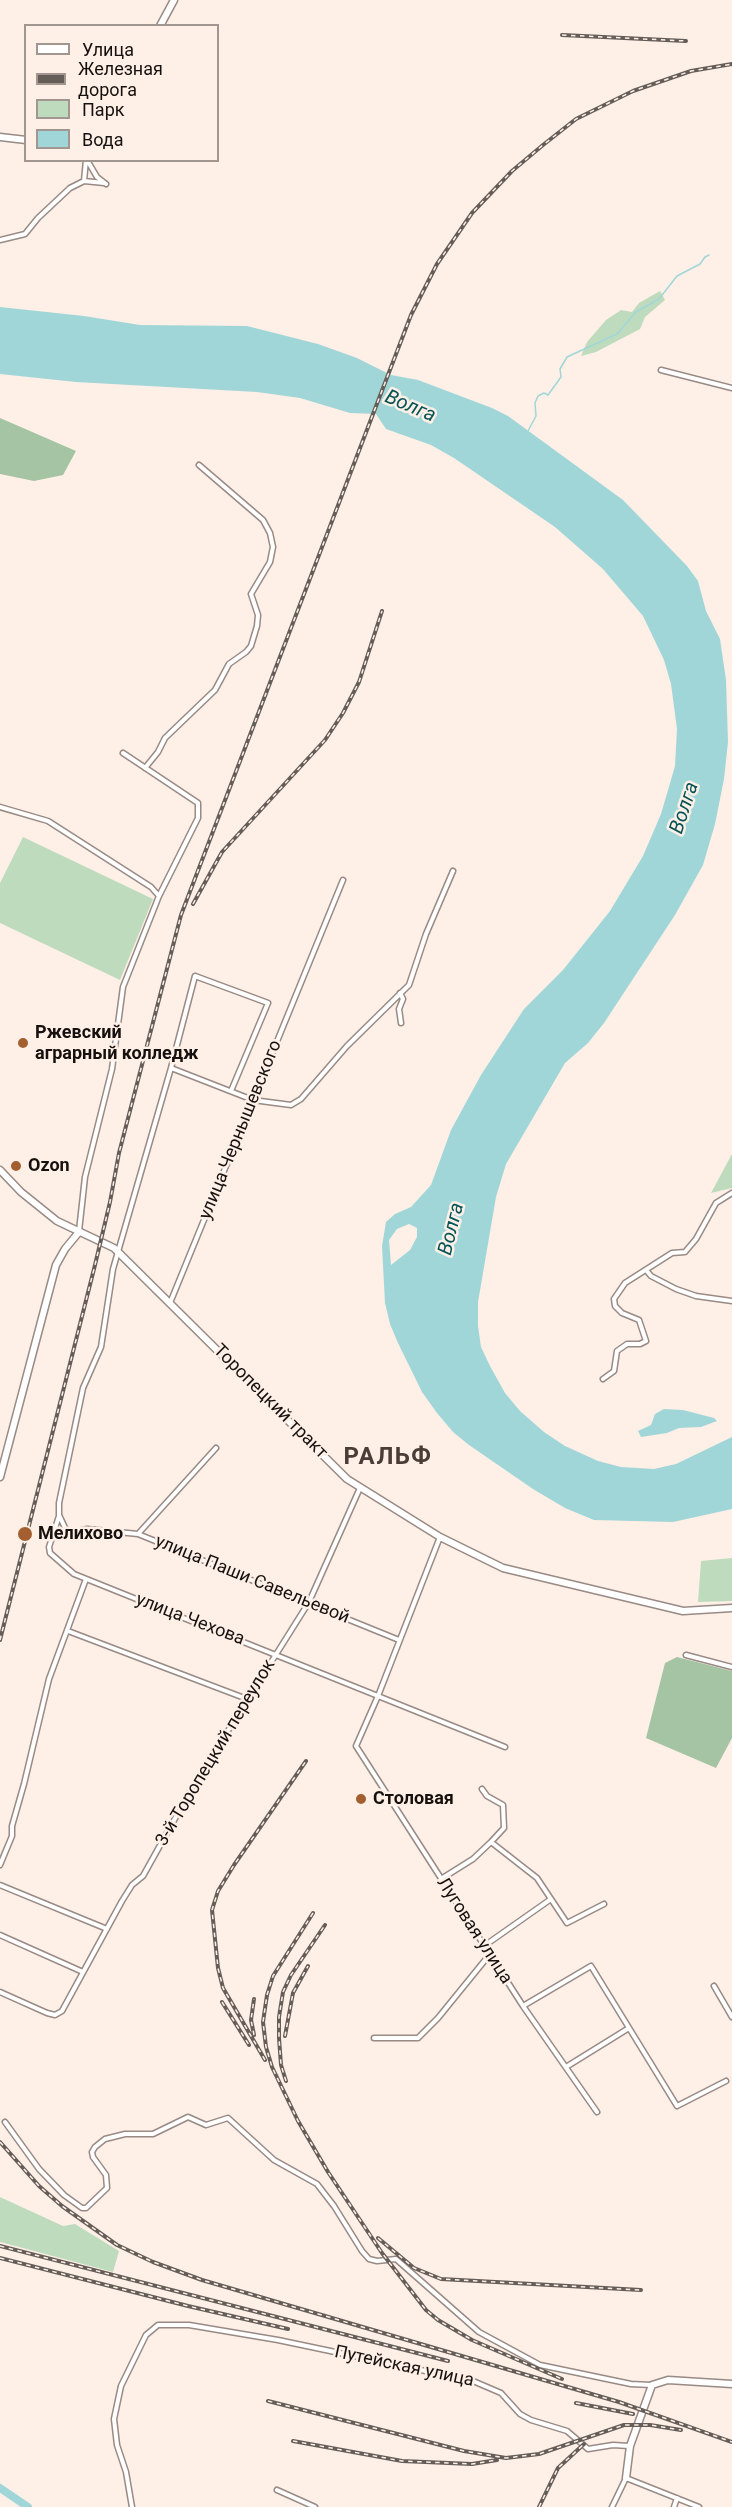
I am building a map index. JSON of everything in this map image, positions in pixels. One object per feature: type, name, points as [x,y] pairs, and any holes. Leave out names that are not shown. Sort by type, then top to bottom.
[{"type":"main road","points":[[161,24],[174,0]]},
{"type":"main road","points":[[0,137],[24,140]]},
{"type":"main road","points":[[0,1170],[39,1208],[64,1226],[79,1232],[56,1265],[0,1477]]},
{"type":"main road","name":"Торопецкий тракт","points":[[79,1232],[101,1241],[118,1252],[347,1479],[440,1537],[503,1568],[683,1611],[732,1608]]},
{"type":"main road","points":[[626,2478],[630,2446],[652,2385],[668,2380],[732,2384]]},
{"type":"street","points":[[84,181],[86,162]]},
{"type":"street","points":[[0,240],[25,234],[38,218],[70,188],[84,181],[106,184],[87,162]]},
{"type":"street","points":[[661,370],[732,388]]},
{"type":"street","points":[[145,768],[158,752],[165,738],[215,690],[229,664],[251,646],[258,615],[251,594],[270,562],[273,547],[270,533],[262,520],[199,465]]},
{"type":"street","points":[[79,1232],[85,1177],[111,1069],[123,987],[159,896],[198,818],[198,803],[123,753]]},
{"type":"street","points":[[0,807],[48,821],[151,886],[159,896]]},
{"type":"street","points":[[171,1068],[253,1100],[291,1105],[301,1098],[347,1046],[409,985],[426,934],[453,871]]},
{"type":"street","name":"улица Чернышевского","points":[[170,1304],[343,880]]},
{"type":"street","points":[[67,1532],[59,1515],[61,1488],[83,1388],[101,1347],[110,1285],[118,1252],[195,976],[268,1003],[244,1064],[236,1074],[231,1091]]},
{"type":"street","points":[[400,993],[403,999],[399,1009],[401,1023]]},
{"type":"street","points":[[603,1379],[614,1371],[617,1351],[627,1344],[640,1344],[646,1341],[639,1320],[622,1313],[615,1306],[614,1299],[625,1282],[672,1253],[685,1252],[696,1239],[716,1203],[732,1193]]},
{"type":"street","points":[[645,1270],[676,1290],[696,1296],[732,1301]]},
{"type":"street","points":[[138,1534],[216,1448]]},
{"type":"street","name":"3-й Торопецкий переулок","points":[[0,1992],[47,2013],[55,2015],[62,2011],[132,1885],[144,1875],[192,1788],[309,1602],[360,1488]]},
{"type":"street","name":"улица Чехова","points":[[59,1515],[49,1547],[53,1557],[74,1574],[505,1747]]},
{"type":"street","name":"улица Паши Савельевой","points":[[53,1537],[87,1529],[138,1534],[399,1640]]},
{"type":"street","points":[[378,1696],[440,1537]]},
{"type":"street","points":[[0,1865],[12,1836],[12,1826],[49,1678],[86,1579]]},
{"type":"street","points":[[68,1631],[248,1699]]},
{"type":"street","points":[[686,1655],[732,1667]]},
{"type":"street","name":"Луговая улица","points":[[378,1696],[356,1746],[523,2006],[597,2112]]},
{"type":"street","points":[[441,1879],[473,1859],[504,1828],[503,1805],[487,1796],[482,1789]]},
{"type":"street","points":[[491,1842],[537,1878],[567,1923],[604,1904]]},
{"type":"street","points":[[0,1885],[107,1929]]},
{"type":"street","points":[[484,1946],[551,1899]]},
{"type":"street","points":[[0,1935],[84,1972]]},
{"type":"street","points":[[374,2038],[418,2038],[438,2018],[490,1954]]},
{"type":"street","points":[[523,2006],[591,1966],[677,2106],[726,2081]]},
{"type":"street","points":[[714,1986],[732,2017]]},
{"type":"street","points":[[566,2067],[629,2028]]},
{"type":"street","points":[[4,2122],[39,2169],[64,2195],[81,2208],[86,2208],[107,2188],[106,2175],[92,2152],[105,2139],[125,2134],[153,2134],[188,2117],[206,2125],[228,2118],[274,2160],[316,2184],[334,2206],[369,2259],[377,2261],[396,2259],[479,2332],[540,2365],[631,2384],[652,2385]]},
{"type":"street","name":"Путейская улица","points":[[132,2507],[126,2472],[117,2445],[114,2418],[121,2386],[146,2335],[158,2325],[200,2327],[473,2381],[501,2393],[520,2414],[531,2420],[567,2431],[588,2449],[613,2445],[630,2446]]},
{"type":"street","points":[[612,2507],[626,2478],[699,2507]]},
{"type":"street","points":[[277,2490],[315,2507]]},
{"type":"street","points":[[674,2507],[677,2498]]},
{"type":"green space","points":[[660,291],[665,300],[645,317],[640,329],[596,352],[581,356],[587,342],[606,320],[621,310],[632,312],[639,303]]},
{"type":"green space","points":[[0,418],[76,451],[63,475],[34,481],[0,474]]},
{"type":"green space","points":[[23,837],[153,899],[120,980],[0,923],[0,883]]},
{"type":"green space","points":[[732,1154],[732,1188],[711,1193]]},
{"type":"green space","points":[[732,1558],[732,1601],[698,1602],[701,1561]]},
{"type":"green space","points":[[677,1657],[732,1671],[732,1738],[716,1768],[646,1738],[665,1663]]},
{"type":"green space","points":[[0,2197],[63,2226],[75,2224],[119,2251],[113,2272],[0,2242]]},
{"type":"water","name":"Волга","points":[[0,307],[140,325],[247,326],[318,344],[357,358],[391,375],[418,380],[508,416],[623,500],[687,566],[698,581],[706,611],[720,639],[726,680],[728,742],[724,779],[715,824],[703,865],[675,915],[604,1023],[588,1043],[565,1063],[506,1164],[496,1197],[478,1302],[478,1326],[481,1347],[490,1366],[505,1393],[520,1411],[544,1432],[565,1446],[598,1461],[621,1467],[654,1469],[676,1464],[732,1437],[732,1509],[673,1522],[594,1520],[565,1508],[533,1489],[453,1432],[422,1392],[390,1324],[385,1303],[382,1246],[386,1222],[395,1214],[411,1207],[431,1185],[451,1130],[481,1075],[524,1009],[563,970],[610,911],[643,856],[661,814],[675,766],[677,729],[671,684],[664,660],[643,616],[603,569],[555,527],[454,458],[431,445],[386,429],[376,414],[350,413],[300,398],[257,392],[76,382],[0,374]],"holes":[[[409,1224],[417,1228],[417,1237],[410,1250],[391,1265],[389,1240],[397,1229]]]},
{"type":"water","points":[[664,1409],[683,1410],[714,1418],[717,1421],[701,1427],[679,1428],[667,1433],[641,1437],[638,1431],[651,1425],[655,1414]]},
{"type":"waterway","points":[[528,431],[536,416],[535,403],[538,396],[544,393],[548,395],[561,377],[560,369],[567,357],[617,334],[636,312],[659,299],[677,276],[700,264],[709,255]]},
{"type":"waterway","points":[[0,2488],[28,2507]]},
{"type":"railway","points":[[562,35],[686,41]]},
{"type":"railway","points":[[0,1640],[95,1265],[119,1153],[181,915],[411,315],[437,264],[472,213],[512,171],[576,119],[633,91],[691,71],[732,64]]},
{"type":"railway","points":[[193,904],[222,852],[325,740],[343,713],[359,682],[382,611]]},
{"type":"railway","points":[[265,2060],[223,1988],[218,1968],[212,1910],[218,1891],[234,1865],[306,1761]]},
{"type":"railway","points":[[313,1913],[273,1976],[267,1995],[263,2022],[266,2047],[272,2067],[298,2121],[328,2172],[382,2253],[426,2310],[438,2320],[472,2340],[562,2379]]},
{"type":"railway","points":[[286,2081],[281,2065],[279,2038],[279,2017],[283,1992],[291,1975],[325,1925]]},
{"type":"railway","points":[[285,2036],[293,1993],[308,1966]]},
{"type":"railway","points":[[254,1999],[251,2020],[254,2035]]},
{"type":"railway","points":[[222,2002],[249,2045]]},
{"type":"railway","points":[[0,2142],[39,2186],[62,2206],[117,2245],[153,2262],[202,2280],[619,2402],[732,2442]]},
{"type":"railway","points":[[378,2238],[414,2268],[441,2279],[641,2290]]},
{"type":"railway","points":[[0,2246],[448,2361]]},
{"type":"railway","points":[[0,2258],[288,2329]]},
{"type":"railway","points":[[268,2401],[464,2451],[506,2458],[539,2454],[624,2425],[650,2425],[681,2430]]},
{"type":"railway","points":[[576,2403],[633,2414]]},
{"type":"railway","points":[[293,2441],[402,2461],[472,2464],[497,2460]]},
{"type":"railway","points":[[539,2507],[558,2468],[584,2444]]},
{"type":"place","name":"Ржевский аграрный колледж","points":[[23,1043]]},
{"type":"place","name":"Ozon","points":[[16,1166]]},
{"type":"place","name":"Мелихово","points":[[25,1534]]},
{"type":"place","name":"Столовая","points":[[361,1799]]},
{"type":"district","name":"РАЛЬФ","points":[[388,1458]]}]
